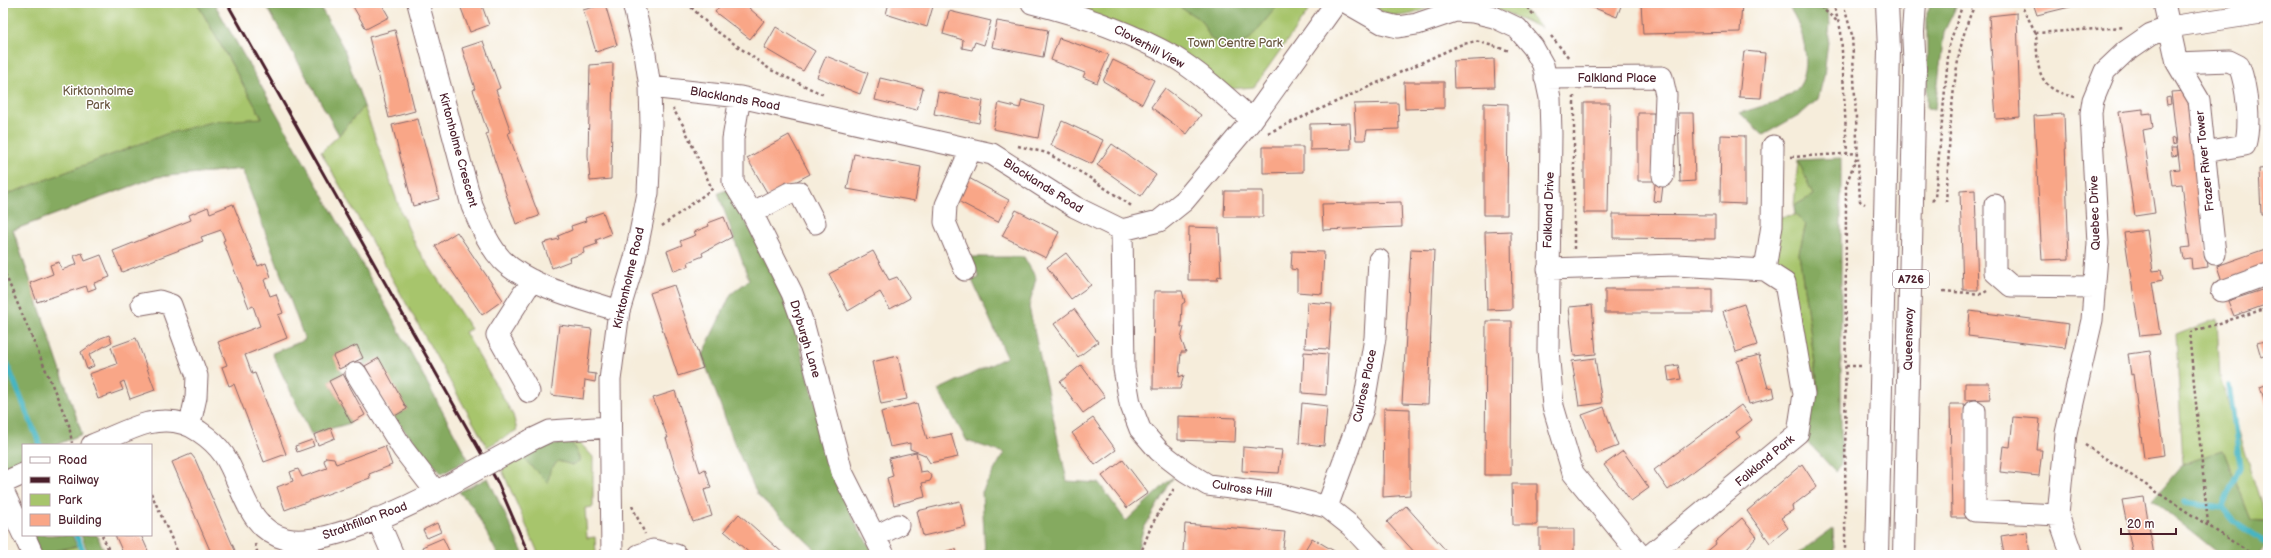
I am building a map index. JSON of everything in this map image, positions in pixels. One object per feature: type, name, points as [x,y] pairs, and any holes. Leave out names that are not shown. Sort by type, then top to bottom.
[{"type":"highway","name":"A726","points":[[1877,555],[1889,50],[1887,3]]},
{"type":"highway","name":"Queensway","points":[[1904,555],[1912,225],[1915,69],[1913,32],[1915,3]]},
{"type":"street","name":"Kirtonholme Crescent","points":[[418,3],[472,206],[486,238],[502,260],[532,280],[553,289],[619,310]]},
{"type":"street","name":"Kirktonholme Road","points":[[612,555],[610,486],[610,380],[619,310],[638,244],[648,193],[651,124],[655,87],[645,54],[633,3]]},
{"type":"street","name":"Cloverhill View","points":[[1032,3],[1105,24],[1174,57],[1215,86],[1252,120]]},
{"type":"street","points":[[1122,230],[1160,221],[1184,201],[1252,120],[1336,3]]},
{"type":"street","name":"Falkland Drive","points":[[1347,3],[1382,23],[1398,27],[1417,24],[1455,11],[1474,12],[1494,17],[1517,28],[1533,48],[1544,72],[1550,98],[1551,134],[1548,350],[1553,406],[1573,473],[1640,555]]},
{"type":"street","name":"Frazer River Tower","points":[[2164,3],[2161,30],[2177,63],[2199,100],[2215,254]]},
{"type":"street","name":"Quebec Drive","points":[[2072,555],[2058,515],[2066,433],[2092,320],[2095,287],[2098,243],[2092,137],[2093,100],[2105,71],[2125,52],[2161,30],[2268,12]]},
{"type":"street","points":[[2177,63],[2229,61],[2239,66],[2243,76],[2249,133],[2245,145],[2204,152]]},
{"type":"street","name":"Falkland Place","points":[[1544,72],[1662,77],[1666,95],[1663,176]]},
{"type":"street","name":"Blacklands Road","points":[[655,87],[740,98],[992,154],[1075,207],[1122,230]]},
{"type":"street","name":"Dryburgh Lane","points":[[740,98],[733,139],[733,182],[752,213],[792,293],[804,326],[842,472],[876,536],[884,555]]},
{"type":"street","points":[[965,270],[945,222],[944,214],[946,205],[971,149]]},
{"type":"street","points":[[1765,270],[1772,224],[1773,152]]},
{"type":"street","points":[[752,213],[789,193],[799,192],[815,223]]},
{"type":"street","points":[[1995,205],[1995,272],[2011,286],[2095,287]]},
{"type":"street","name":"Culross Hill","points":[[1122,230],[1124,369],[1130,403],[1140,429],[1159,451],[1185,471],[1208,485],[1276,494],[1327,507],[1351,526],[1378,555]]},
{"type":"street","name":"Culross Place","points":[[1327,507],[1363,409],[1375,338],[1379,260]]},
{"type":"street","name":"Falkland Park","points":[[1548,269],[1676,265],[1765,270],[1785,283],[1804,394],[1798,433],[1650,555]]},
{"type":"street","points":[[2222,290],[2268,274]]},
{"type":"street","points":[[529,392],[497,335],[532,280]]},
{"type":"street","points":[[142,304],[159,301],[171,305],[197,376],[190,424]]},
{"type":"street","points":[[356,373],[403,450],[442,489]]},
{"type":"street","points":[[1975,410],[1975,511],[2058,515]]},
{"type":"street","name":"Strathfillan Road","points":[[95,444],[148,423],[174,421],[190,424],[212,441],[224,455],[250,510],[268,531],[286,539],[308,541],[378,518],[442,489],[550,431],[610,427]]},
{"type":"street","points":[[3,491],[22,532]]},
{"type":"street","points":[[378,518],[393,555]]},
{"type":"street","points":[[876,536],[898,525]]},
{"type":"street","points":[[24,536],[33,555]]},
{"type":"street","points":[[646,553],[676,555]]},
{"type":"path","points":[[687,3],[712,28],[771,70],[826,96]]},
{"type":"path","points":[[1816,3],[1838,22]]},
{"type":"path","points":[[1833,3],[1841,31],[1847,154]]},
{"type":"path","points":[[1843,3],[1852,35],[1860,201],[1885,215]]},
{"type":"path","points":[[1912,225],[1935,198],[1949,46],[1963,3]]},
{"type":"path","points":[[1946,202],[1956,76],[1970,15],[1976,3]]},
{"type":"path","points":[[2020,3],[2036,33],[2038,65],[2041,77],[2048,87],[2060,94],[2093,100]]},
{"type":"path","points":[[2036,33],[2130,27],[2161,30]]},
{"type":"path","points":[[1236,138],[1264,135],[1460,45],[1476,41],[1504,48],[1544,72]]},
{"type":"path","points":[[638,244],[712,189],[683,125],[655,87]]},
{"type":"path","points":[[1773,152],[1858,153]]},
{"type":"path","points":[[1845,555],[1846,185],[1858,153]]},
{"type":"path","points":[[3,269],[69,425],[72,444]]},
{"type":"path","points":[[1942,291],[1982,294],[2003,279]]},
{"type":"path","points":[[2208,524],[2190,343],[2191,332],[2268,308]]},
{"type":"path","points":[[2066,433],[2208,524],[2253,555]]},
{"type":"path","points":[[1140,555],[1152,524],[1185,471]]},
{"type":"path","points":[[610,486],[624,488],[646,553]]},
{"type":"path","points":[[152,495],[179,555]]},
{"type":"path","points":[[102,536],[111,555]]},
{"type":"green space","name":"Kirktonholme Park","points":[[3,3],[197,3],[262,118],[242,169],[156,177],[13,230],[82,434],[58,444],[22,444],[22,459],[3,467]]},
{"type":"green space","points":[[197,3],[214,3],[388,310],[468,459],[442,474],[393,417],[407,409],[378,359],[365,366],[357,345],[333,356],[343,374],[329,381],[351,423],[311,434],[272,353],[305,340],[242,169],[156,177],[13,230],[82,434],[58,444],[22,444],[22,459],[3,467],[3,196],[166,134],[211,122],[262,118]]},
{"type":"green space","points":[[265,3],[318,3],[343,47],[364,106],[339,135]]},
{"type":"green space","name":"Town Centre Park","points":[[1051,3],[1314,3],[1254,87],[1230,89]]},
{"type":"green space","points":[[1173,3],[1280,3],[1248,41],[1231,48],[1211,39],[1201,20]]},
{"type":"green space","points":[[1372,3],[1438,3],[1413,14],[1395,16],[1379,10]]},
{"type":"green space","points":[[1484,3],[1518,3],[1541,28]]},
{"type":"green space","points":[[1785,3],[1825,3],[1830,24],[1824,76],[1818,99],[1802,113],[1763,135],[1740,113],[1785,98],[1796,90],[1802,81],[1805,71],[1806,58],[1801,33],[1797,21]]},
{"type":"green space","points":[[1931,3],[1958,3],[1944,32],[1935,109],[1927,108],[1927,13]]},
{"type":"green space","points":[[364,106],[401,212],[417,248],[471,329],[465,332],[513,415],[517,430],[487,447],[321,152],[339,135]]},
{"type":"green space","points":[[1841,158],[1841,464],[1835,471],[1804,438],[1812,395],[1819,392],[1799,253],[1806,224],[1795,215],[1794,206],[1813,195],[1798,160]]},
{"type":"green space","points":[[1798,160],[1814,195],[1794,206]]},
{"type":"green space","points":[[730,189],[791,314],[839,488],[859,530],[876,555],[821,555],[757,494],[735,445],[702,355],[731,294],[749,280],[718,193]]},
{"type":"green space","points":[[1795,215],[1806,224],[1799,253],[1819,392],[1812,395],[1773,260],[1779,217]]},
{"type":"green space","points":[[971,257],[1024,257],[1036,278],[1029,307],[1067,481],[1099,483],[1126,521],[1174,476],[1143,530],[1136,555],[985,555],[982,492],[1004,453],[967,441],[938,390],[1007,357],[972,280],[979,278]]},
{"type":"green space","points":[[2217,319],[2220,378],[2267,521],[2251,520],[2223,450],[2183,464],[2176,335]]},
{"type":"green space","points":[[572,443],[581,444],[593,457],[593,507],[585,508],[587,538],[595,537],[596,555],[578,555],[558,550],[560,555],[539,555],[502,470],[521,456],[550,470],[558,461],[573,465],[580,460]]},
{"type":"green space","points":[[572,443],[580,460],[573,465],[558,461],[550,470],[548,483],[521,456],[546,445]]},
{"type":"green space","points":[[2223,450],[2251,520],[2268,522],[2268,551],[2264,548],[2258,555],[2221,555],[2152,500],[2183,464]]},
{"type":"green space","points":[[488,478],[524,555],[498,555],[473,507],[459,492]]},
{"type":"green space","points":[[1833,528],[1834,555],[1796,555]]},
{"type":"green space","points":[[32,536],[72,536],[77,546],[40,554]]},
{"type":"green space","points":[[81,536],[97,536],[106,555],[89,555]]},
{"type":"green space","points":[[77,546],[81,555],[40,554]]},
{"type":"building","points":[[351,3],[381,3],[389,17],[366,29]]},
{"type":"building","points":[[459,3],[481,3],[489,25],[470,32]]},
{"type":"building","points":[[722,3],[752,3],[749,8],[764,21],[750,39],[715,12]]},
{"type":"building","points":[[889,3],[934,3],[927,27],[886,14]]},
{"type":"building","points":[[1582,3],[1622,3],[1617,17]]},
{"type":"building","points":[[1742,3],[1740,32],[1643,34],[1641,4]]},
{"type":"building","points":[[2033,3],[2082,3],[2082,4],[2037,15]]},
{"type":"building","points":[[605,4],[617,45],[596,52],[583,10]]},
{"type":"building","points":[[949,11],[991,21],[984,45],[975,42],[972,50],[962,48],[963,40],[943,34]]},
{"type":"building","points":[[2017,13],[2020,117],[1996,119],[1989,16]]},
{"type":"building","points":[[997,21],[1048,30],[1043,57],[992,47]]},
{"type":"building","points":[[776,27],[815,51],[803,71],[764,48]]},
{"type":"building","points":[[395,30],[415,111],[389,118],[369,37]]},
{"type":"building","points":[[1059,38],[1109,55],[1097,83],[1083,77],[1085,73],[1051,60]]},
{"type":"building","points":[[483,41],[500,88],[496,90],[511,132],[508,133],[539,216],[516,224],[486,134],[488,133],[473,90],[475,89],[462,48]]},
{"type":"building","points":[[1744,51],[1765,53],[1761,98],[1739,97]]},
{"type":"building","points":[[826,56],[868,73],[860,94],[817,77]]},
{"type":"building","points":[[1494,59],[1495,87],[1454,88],[1453,61]]},
{"type":"building","points":[[1113,60],[1154,80],[1142,104],[1103,81]]},
{"type":"building","points":[[613,63],[611,179],[590,181],[588,156],[590,65]]},
{"type":"building","points":[[880,78],[923,88],[917,110],[875,100]]},
{"type":"building","points":[[1404,82],[1444,82],[1444,108],[1405,109]]},
{"type":"building","points":[[1165,88],[1201,115],[1187,134],[1151,107]]},
{"type":"building","points":[[2187,91],[2208,267],[2192,269],[2191,258],[2184,259],[2182,248],[2190,247],[2182,184],[2172,185],[2170,170],[2180,169],[2171,92]]},
{"type":"building","points":[[938,92],[983,101],[979,123],[934,114]]},
{"type":"building","points":[[2170,97],[2171,104],[2167,105],[2166,98]]},
{"type":"building","points":[[1022,100],[1044,106],[1038,138],[993,129],[999,103],[1020,108]]},
{"type":"building","points":[[1398,103],[1399,129],[1367,130],[1365,140],[1356,140],[1354,104]]},
{"type":"building","points":[[1484,103],[1508,104],[1507,215],[1484,215]]},
{"type":"building","points":[[1584,103],[1610,103],[1608,213],[1584,213]]},
{"type":"building","points":[[2143,109],[2143,114],[2151,113],[2153,128],[2143,130],[2155,213],[2135,216],[2119,112]]},
{"type":"building","points":[[1638,113],[1654,113],[1654,181],[1638,181]]},
{"type":"building","points":[[1678,113],[1693,113],[1695,181],[1680,182]]},
{"type":"building","points":[[2064,114],[2069,259],[2042,260],[2034,116]]},
{"type":"building","points":[[418,119],[439,199],[413,206],[392,125]]},
{"type":"building","points":[[1062,121],[1103,140],[1092,164],[1051,145]]},
{"type":"building","points":[[1350,123],[1351,149],[1310,150],[1310,124]]},
{"type":"building","points":[[789,135],[810,174],[769,196],[747,158]]},
{"type":"building","points":[[1721,135],[1745,136],[1745,204],[1720,203]]},
{"type":"building","points":[[2175,138],[2176,144],[2172,145],[2171,139]]},
{"type":"building","points":[[1112,144],[1156,175],[1141,196],[1097,165]]},
{"type":"building","points":[[1263,147],[1303,147],[1303,172],[1263,173]]},
{"type":"building","points":[[2171,148],[2177,148],[2178,155],[2172,156]]},
{"type":"building","points":[[854,154],[921,167],[915,201],[847,189]]},
{"type":"building","points":[[2268,168],[2268,214],[2261,214],[2259,169]]},
{"type":"building","points":[[967,177],[1009,200],[998,222],[956,200]]},
{"type":"building","points":[[1655,184],[1663,185],[1661,202],[1653,201]]},
{"type":"building","points":[[1975,190],[1978,290],[1963,290],[1960,191]]},
{"type":"building","points":[[1225,191],[1263,191],[1263,217],[1224,217]]},
{"type":"building","points":[[1401,202],[1402,227],[1323,230],[1322,204]]},
{"type":"building","points":[[233,204],[258,266],[266,263],[271,277],[264,280],[270,296],[276,294],[283,313],[278,315],[287,338],[245,355],[252,374],[255,373],[286,454],[264,462],[234,384],[229,386],[222,367],[227,365],[218,342],[260,326],[253,306],[249,308],[223,241],[225,240],[221,230],[201,237],[203,241],[122,272],[113,251],[191,220],[189,215],[208,207],[210,213]]},
{"type":"building","points":[[1016,210],[1059,232],[1046,258],[1002,236]]},
{"type":"building","points":[[603,212],[611,234],[596,240],[597,244],[583,249],[584,253],[569,258],[570,261],[552,268],[543,243],[559,239],[558,236],[572,230],[571,226],[586,221],[585,218]]},
{"type":"building","points":[[1613,214],[1715,215],[1715,239],[1613,238]]},
{"type":"building","points":[[724,217],[732,237],[702,253],[703,256],[688,262],[689,266],[674,271],[667,251],[682,245],[680,241],[696,235],[694,232],[709,226],[708,223]]},
{"type":"building","points":[[1189,227],[1219,228],[1221,277],[1218,276],[1217,280],[1188,280]]},
{"type":"building","points":[[2147,230],[2153,271],[2161,270],[2163,280],[2152,282],[2160,334],[2140,336],[2124,233]]},
{"type":"building","points":[[1511,231],[1512,309],[1487,310],[1485,232]]},
{"type":"building","points":[[457,232],[503,300],[482,315],[435,246]]},
{"type":"building","points":[[2268,248],[2268,265],[2222,281],[2217,266]]},
{"type":"building","points":[[1411,249],[1434,250],[1428,404],[1402,403]]},
{"type":"building","points":[[873,251],[889,280],[897,277],[910,298],[890,309],[880,292],[848,311],[829,274]]},
{"type":"building","points":[[1292,251],[1324,252],[1322,294],[1297,292],[1297,270],[1291,269]]},
{"type":"building","points":[[82,253],[85,261],[101,255],[110,277],[94,283],[96,288],[88,291],[86,286],[37,302],[30,283],[53,274],[50,265],[59,262],[62,270],[77,264],[74,256]]},
{"type":"building","points":[[1066,253],[1091,285],[1071,299],[1047,267]]},
{"type":"building","points":[[674,285],[703,368],[678,376],[650,293]]},
{"type":"building","points":[[2268,288],[2268,304],[2234,316],[2228,301]]},
{"type":"building","points":[[1605,289],[1712,289],[1712,313],[1605,313]]},
{"type":"building","points":[[1154,291],[1182,291],[1185,302],[1182,304],[1181,327],[1184,327],[1181,339],[1186,352],[1181,352],[1179,377],[1184,375],[1180,389],[1153,389]]},
{"type":"building","points":[[1307,302],[1332,304],[1329,349],[1305,348]]},
{"type":"building","points":[[1744,304],[1757,345],[1736,352],[1723,311]]},
{"type":"building","points":[[1592,305],[1596,354],[1574,356],[1569,307]]},
{"type":"building","points":[[1074,309],[1098,342],[1078,357],[1054,324]]},
{"type":"building","points":[[1970,311],[2069,324],[2065,348],[1968,336]]},
{"type":"building","points":[[1486,321],[1512,321],[1511,475],[1485,475]]},
{"type":"building","points":[[559,325],[592,329],[587,373],[596,374],[595,382],[585,380],[583,399],[551,395]]},
{"type":"building","points":[[109,335],[112,342],[89,355],[94,366],[87,369],[81,352],[101,338]]},
{"type":"building","points":[[136,338],[155,390],[130,399],[124,381],[120,383],[123,390],[98,399],[89,374],[117,364],[111,347]]},
{"type":"building","points":[[2268,340],[2268,354],[2261,357],[2257,343]]},
{"type":"building","points":[[357,345],[363,358],[339,369],[333,356]]},
{"type":"building","points":[[2150,351],[2164,455],[2144,458],[2133,374],[2131,375],[2128,354]]},
{"type":"building","points":[[1304,352],[1328,354],[1326,395],[1302,393]]},
{"type":"building","points":[[1759,355],[1768,388],[1773,387],[1775,397],[1749,404],[1737,361]]},
{"type":"building","points":[[898,356],[907,399],[881,404],[872,362]]},
{"type":"building","points":[[379,358],[407,409],[393,417],[365,366]]},
{"type":"building","points":[[1595,358],[1602,403],[1579,406],[1572,361]]},
{"type":"building","points":[[1081,365],[1105,397],[1083,413],[1060,382]]},
{"type":"building","points":[[1678,365],[1681,379],[1669,381],[1667,367]]},
{"type":"building","points":[[343,374],[365,415],[351,423],[329,381]]},
{"type":"building","points":[[1965,383],[1989,383],[1990,399],[1965,400]]},
{"type":"building","points":[[2268,384],[2268,411],[2260,387]]},
{"type":"building","points":[[675,391],[700,472],[705,469],[711,488],[704,490],[712,516],[693,522],[678,480],[679,479],[666,438],[668,438],[653,398]]},
{"type":"building","points":[[917,403],[927,439],[951,434],[958,457],[930,463],[925,455],[910,449],[910,443],[890,447],[881,412]]},
{"type":"building","points":[[1302,403],[1327,406],[1324,446],[1299,443]]},
{"type":"building","points":[[1950,404],[1965,404],[1968,518],[1952,518]]},
{"type":"building","points":[[1741,405],[1752,420],[1736,432],[1740,437],[1668,490],[1654,470]]},
{"type":"building","points":[[1604,407],[1618,446],[1597,454],[1582,415]]},
{"type":"building","points":[[1384,408],[1410,409],[1410,495],[1383,497]]},
{"type":"building","points":[[1178,416],[1236,418],[1235,442],[1178,440]]},
{"type":"building","points":[[2013,417],[2040,419],[2037,450],[2042,450],[2039,476],[2000,472],[2003,446],[2010,447]]},
{"type":"building","points":[[1093,418],[1116,450],[1095,465],[1072,433]]},
{"type":"building","points":[[331,428],[335,438],[318,445],[314,435]]},
{"type":"building","points":[[312,440],[314,446],[297,452],[295,446]]},
{"type":"building","points":[[385,446],[392,465],[369,474],[370,478],[285,510],[277,487],[293,481],[290,472],[298,469],[302,477],[327,468],[324,461],[326,457],[334,458],[336,464]]},
{"type":"building","points":[[1243,447],[1282,450],[1279,473],[1242,471]]},
{"type":"building","points":[[1623,451],[1649,488],[1631,501],[1604,465]]},
{"type":"building","points":[[916,452],[920,472],[927,471],[932,477],[930,481],[922,483],[925,497],[894,505],[887,478],[893,476],[889,458]]},
{"type":"building","points":[[191,454],[195,459],[237,555],[212,555],[172,462]]},
{"type":"building","points":[[1123,460],[1148,493],[1127,508],[1102,476]]},
{"type":"building","points":[[1802,464],[1817,487],[1792,506],[1793,510],[1781,518],[1788,528],[1770,543],[1747,511]]},
{"type":"building","points":[[1512,484],[1537,484],[1537,525],[1513,525]]},
{"type":"building","points":[[2144,497],[2154,555],[2133,555],[2122,500]]},
{"type":"building","points":[[960,501],[966,526],[923,536],[917,511]]},
{"type":"building","points":[[1406,506],[1450,555],[1417,555],[1387,522]]},
{"type":"building","points":[[739,514],[785,555],[752,555],[724,531]]},
{"type":"building","points":[[1742,518],[1757,537],[1746,549],[1738,555],[1704,554],[1716,544],[1715,542]]},
{"type":"building","points":[[437,523],[441,532],[427,538],[423,530]]},
{"type":"building","points":[[1185,524],[1285,532],[1282,555],[1183,552]]},
{"type":"building","points":[[1539,529],[1574,529],[1574,555],[1547,555],[1547,553],[1539,552]]},
{"type":"building","points":[[2027,532],[2030,555],[2004,555],[2001,536]]},
{"type":"building","points":[[115,536],[141,536],[150,555],[124,555]]},
{"type":"building","points":[[443,538],[451,555],[426,555],[422,547]]},
{"type":"building","points":[[1312,538],[1341,555],[1302,555]]},
{"type":"building","points":[[956,549],[957,555],[935,555],[935,554]]},
{"type":"waterway","points":[[3,354],[40,444]]},
{"type":"waterway","points":[[2229,385],[2240,467],[2222,507],[2233,521],[2268,545]]},
{"type":"waterway","points":[[2184,502],[2222,507]]},
{"type":"waterway","points":[[76,536],[85,555]]},
{"type":"railway","points":[[227,3],[498,483],[529,555]]}]
